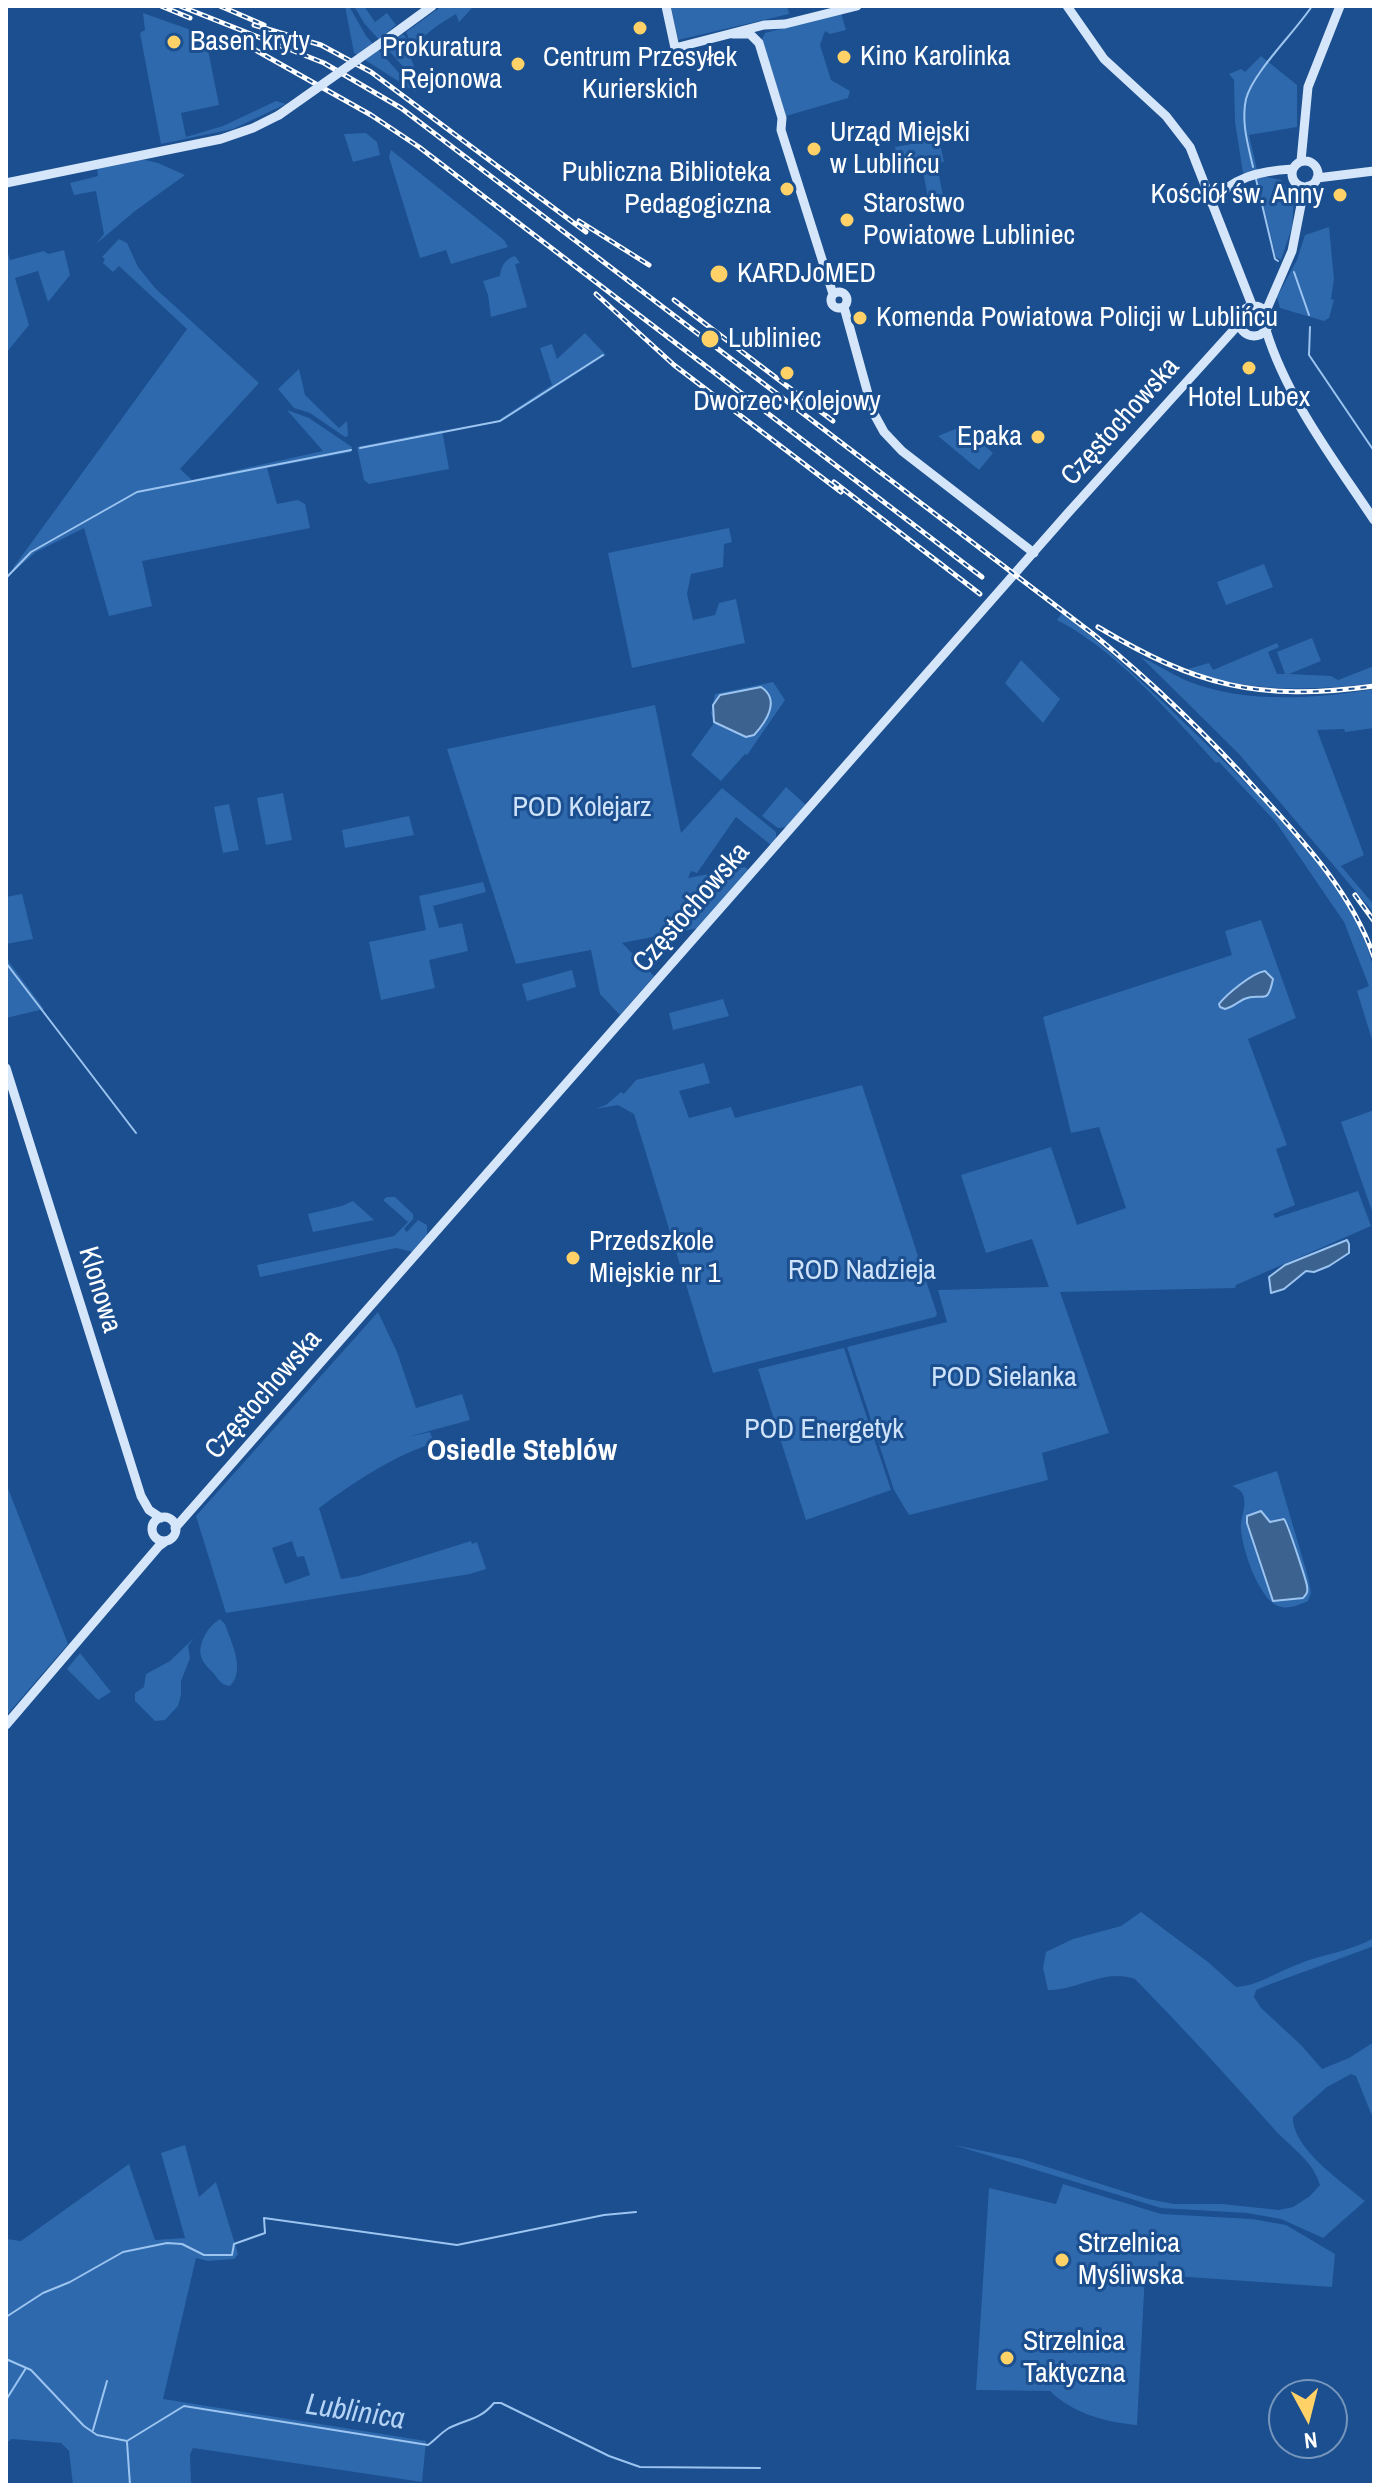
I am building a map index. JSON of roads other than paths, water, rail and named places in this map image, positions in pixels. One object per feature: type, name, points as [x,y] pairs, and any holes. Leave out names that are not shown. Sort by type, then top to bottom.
[{"type":"main road","points":[[6,183],[209,142],[253,128],[279,115],[432,6]]},
{"type":"main road","points":[[666,6],[675,48],[764,25],[785,24]]},
{"type":"main road","points":[[857,6],[785,24],[759,34],[782,118],[781,130],[833,294],[839,292],[845,295],[847,301],[840,308],[871,406],[884,432],[902,451],[1034,553]]},
{"type":"main road","points":[[1067,6],[1104,59],[1161,111],[1190,147],[1211,203],[1258,307],[1270,320],[1256,333]]},
{"type":"main road","points":[[1317,174],[1305,162],[1305,102],[1309,81],[1340,6]]},
{"type":"main road","points":[[733,34],[750,34],[759,43]]},
{"type":"main road","points":[[1211,203],[1237,180],[1271,172],[1292,173],[1305,162]]},
{"type":"main road","points":[[1258,307],[1284,270],[1298,230],[1304,186],[1317,174],[1374,171]]},
{"type":"main road","points":[[1292,173],[1304,186]]},
{"type":"main road","name":"Częstochowska","points":[[163,1525],[198,1503],[1239,324],[1242,312],[1258,307]]},
{"type":"main road","points":[[1239,324],[1256,333],[1263,341],[1307,417],[1374,520]]},
{"type":"main road","name":"Częstochowska","points":[[1221,344],[1256,333]]},
{"type":"main road","name":"Klonowa","points":[[6,1068],[141,1496],[163,1525]]},
{"type":"main road","points":[[163,1525],[159,1540],[166,1541]]},
{"type":"main road","points":[[6,1725],[159,1546],[174,1534],[163,1525]]},
{"type":"main road","points":[[145,1564],[163,1525]]},
{"type":"waterway","points":[[1253,167],[1245,125],[1246,99],[1250,88],[1312,6]]},
{"type":"waterway","points":[[1256,179],[1278,261]]},
{"type":"waterway","points":[[1294,272],[1309,315]]},
{"type":"waterway","points":[[1310,327],[1309,355],[1374,451]]},
{"type":"waterway","points":[[360,448],[500,421],[603,355]]},
{"type":"waterway","points":[[6,578],[31,552],[137,492],[351,450]]},
{"type":"waterway","points":[[6,963],[136,1133]]},
{"type":"waterway","points":[[6,2317],[43,2293],[70,2282],[123,2252],[167,2243],[182,2244],[204,2255],[232,2255],[234,2244],[265,2233],[264,2218],[457,2245],[604,2215],[636,2212]]},
{"type":"waterway","name":"Lublinica","points":[[6,2359],[31,2370],[84,2426],[97,2435],[127,2441],[184,2406],[428,2445],[449,2428],[478,2416],[494,2403],[501,2403],[609,2456],[640,2467],[760,2468]]},
{"type":"waterway","points":[[6,2400],[26,2368]]},
{"type":"waterway","points":[[93,2430],[107,2381]]},
{"type":"waterway","points":[[127,2442],[130,2485]]},
{"type":"railway","points":[[161,6],[190,18]]},
{"type":"railway","points":[[180,6],[324,63],[401,108],[1093,634],[1201,732],[1295,833],[1340,891],[1365,934],[1374,957]]},
{"type":"railway","points":[[220,6],[264,25]]},
{"type":"railway","points":[[254,25],[321,45],[371,72],[586,232]]},
{"type":"railway","points":[[234,38],[371,115],[419,147],[982,577]]},
{"type":"railway","points":[[579,221],[649,265]]},
{"type":"railway","points":[[596,294],[674,365],[841,492]]},
{"type":"railway","points":[[674,300],[833,421]]},
{"type":"railway","points":[[834,482],[980,594]]},
{"type":"railway","points":[[1098,627],[1167,663],[1230,685],[1296,692],[1374,686]]},
{"type":"railway","points":[[1355,895],[1374,921]]},
{"type":"place","name":"Centrum Przesyłek Kurierskich","points":[[640,28]]},
{"type":"place","name":"Basen kryty","points":[[174,42]]},
{"type":"place","name":"Kino Karolinka","points":[[844,57]]},
{"type":"place","name":"Prokuratura Rejonowa","points":[[518,64]]},
{"type":"place","name":"Urząd Miejski w Lublińcu","points":[[814,149]]},
{"type":"place","name":"Publiczna Biblioteka Pedagogiczna","points":[[787,189]]},
{"type":"place","name":"Kościół św. Anny","points":[[1340,195]]},
{"type":"place","name":"Starostwo Powiatowe Lubliniec","points":[[847,220]]},
{"type":"place","name":"KARDJoMED","points":[[719,274]]},
{"type":"place","name":"Komenda Powiatowa Policji w Lublińcu","points":[[860,318]]},
{"type":"place","name":"Lubliniec","points":[[710,339]]},
{"type":"place","name":"Hotel Lubex","points":[[1249,368]]},
{"type":"place","name":"Dworzec Kolejowy","points":[[787,373]]},
{"type":"place","name":"Epaka","points":[[1038,437]]},
{"type":"place","name":"Przedszkole Miejskie nr 1","points":[[573,1258]]},
{"type":"place","name":"Strzelnica Myśliwska","points":[[1062,2260]]},
{"type":"place","name":"Strzelnica Taktyczna","points":[[1007,2358]]},
{"type":"district","name":"Osiedle Steblów","points":[[522,1452]]},
{"type":"park label","name":"POD Kolejarz","points":[[582,808]]},
{"type":"park label","name":"ROD Nadzieja","points":[[862,1271]]},
{"type":"park label","name":"POD Sielanka","points":[[1004,1378]]},
{"type":"park label","name":"POD Energetyk","points":[[824,1430]]}]
